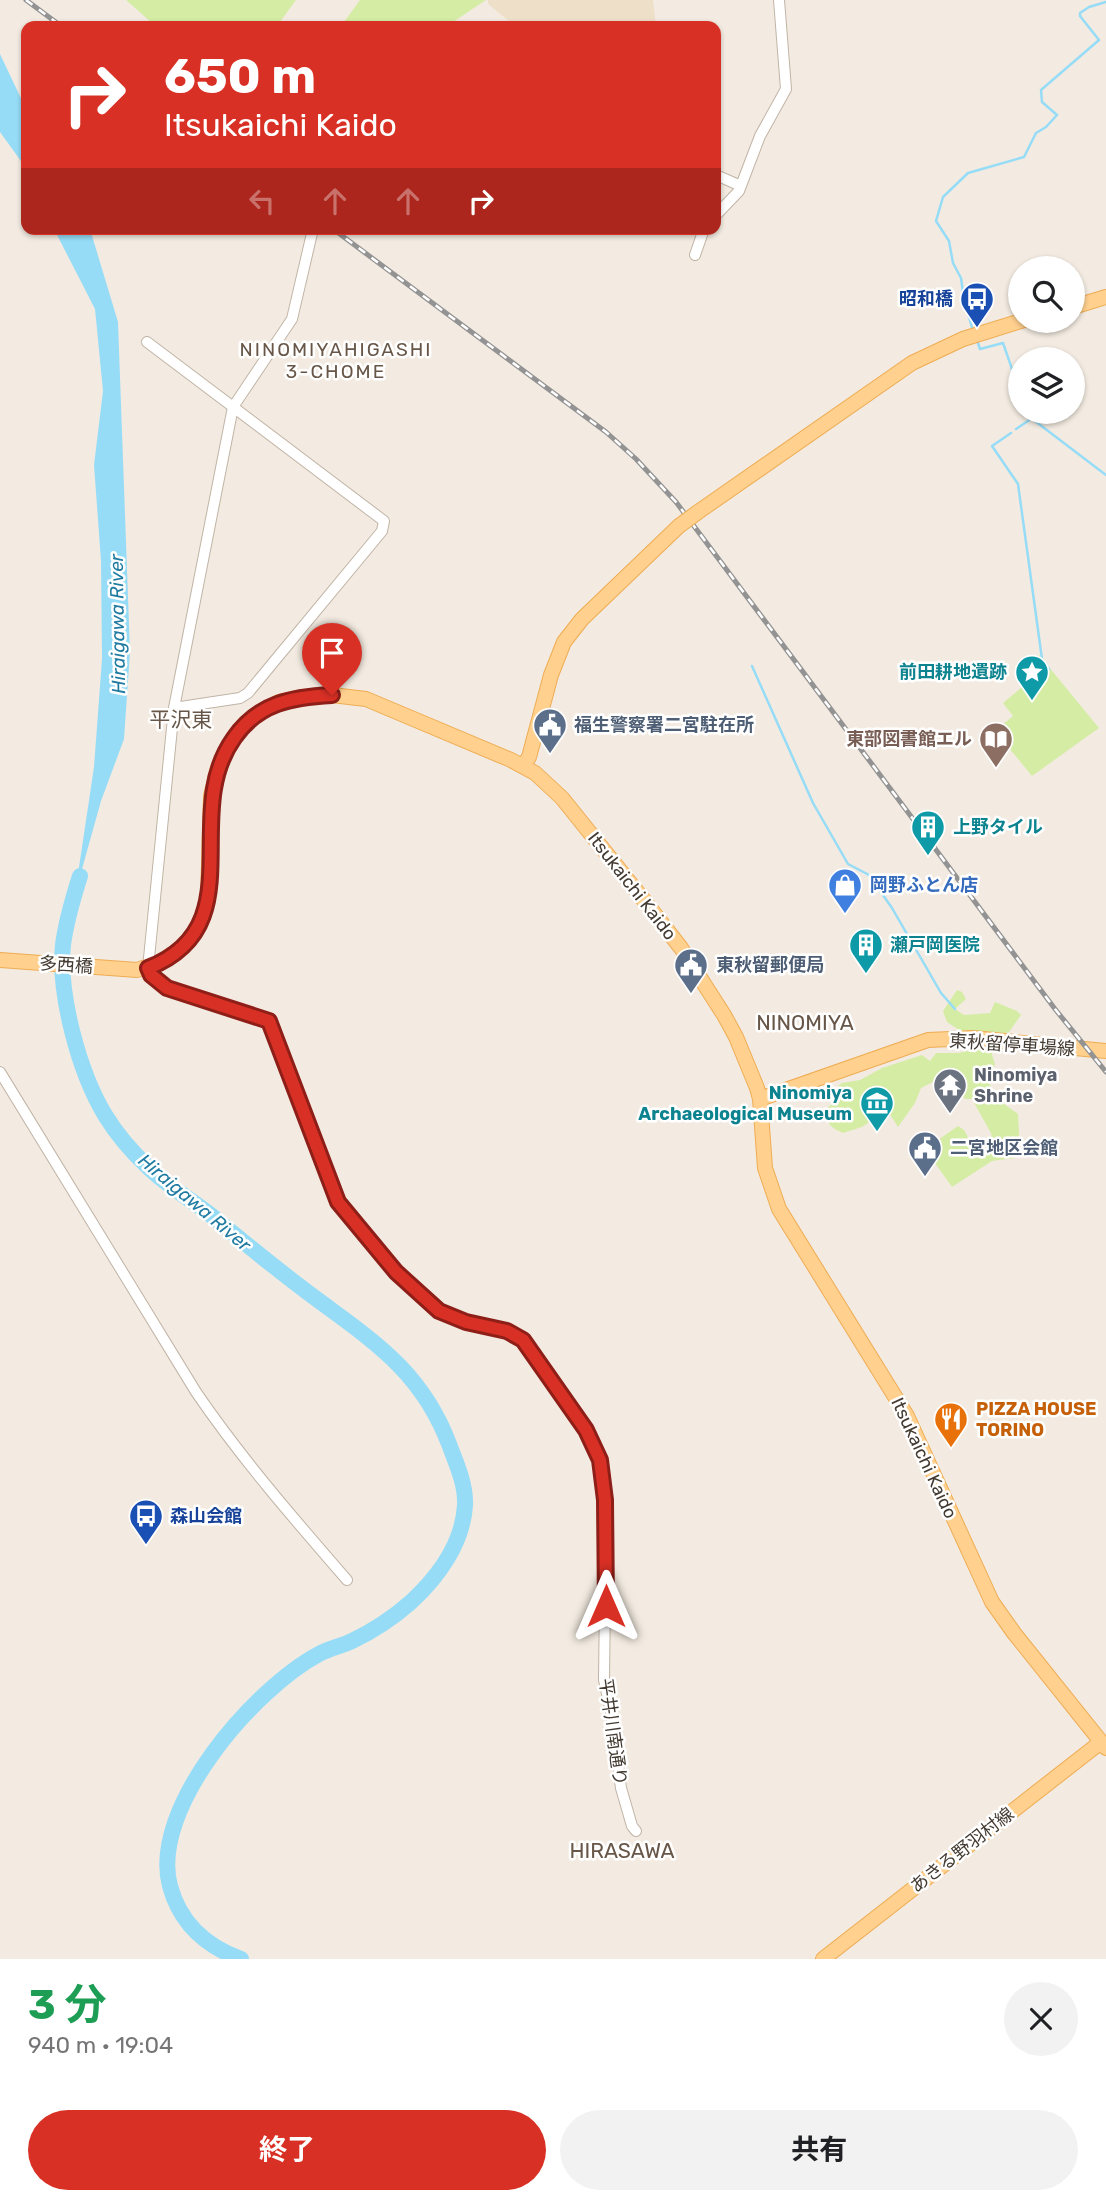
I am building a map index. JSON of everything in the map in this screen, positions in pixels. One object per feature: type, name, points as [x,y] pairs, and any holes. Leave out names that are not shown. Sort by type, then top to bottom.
[{"type":"main road","points":[[1085,303],[1106,297]]},
{"type":"main road","points":[[523,766],[564,642],[582,619],[679,526],[912,363],[962,339],[1008,325]]},
{"type":"main road","name":"Itsukaichi Kaido","points":[[106,968],[148,968],[180,950],[201,922],[209,893],[211,796],[215,775],[234,737],[246,723],[265,709],[297,698],[352,696],[366,699],[535,773],[562,798],[681,948],[736,1037],[760,1100],[765,1168],[779,1209],[907,1416],[992,1602],[1104,1745]]},
{"type":"main road","name":"多西橋","points":[[0,960],[106,968]]},
{"type":"main road","name":"東秋留停車場線","points":[[760,1100],[928,1040],[973,1038],[1106,1051]]},
{"type":"main road","name":"あきる野羽村線","points":[[823,1959],[1104,1745]]},
{"type":"street","points":[[721,209],[741,186],[760,136],[786,89],[779,0]]},
{"type":"street","points":[[721,177],[741,186]]},
{"type":"street","points":[[148,968],[174,708],[233,407],[292,319],[312,235]]},
{"type":"street","points":[[695,255],[702,235]]},
{"type":"street","points":[[148,342],[382,517],[385,526],[248,693],[240,698],[174,708]]},
{"type":"street","name":"平井川南通り","points":[[148,968],[151,975],[167,988],[269,1021],[338,1202],[347,1214],[396,1272],[439,1311],[466,1322],[507,1331],[523,1340],[586,1430],[600,1460],[605,1500],[604,1680],[621,1788],[632,1826],[636,1831]]},
{"type":"street","points":[[0,1072],[196,1392],[224,1433],[347,1580]]},
{"type":"shaded area","points":[[488,0],[653,0],[655,21],[509,21],[488,4]]},
{"type":"green space","points":[[126,0],[296,0],[281,21],[150,21]]},
{"type":"green space","points":[[360,0],[486,0],[454,21],[345,21]]},
{"type":"green space","points":[[1039,655],[1099,728],[1032,776],[995,731],[1013,716],[1003,703],[1034,677],[1026,666]]},
{"type":"green space","name":"Ninomiya Shrine","points":[[957,990],[962,992],[966,999],[955,1009],[964,1015],[990,1013],[995,1002],[1021,1015],[1009,1032],[994,1036],[992,1055],[995,1064],[989,1083],[997,1099],[1018,1114],[1020,1152],[1014,1158],[992,1161],[952,1187],[927,1152],[932,1144],[958,1126],[964,1130],[972,1145],[992,1135],[972,1099],[965,1099],[953,1084],[935,1081],[921,1088],[915,1103],[898,1127],[887,1110],[862,1127],[843,1133],[830,1124],[824,1110],[841,1098],[838,1086],[842,1083],[860,1080],[882,1068],[922,1055],[930,1061],[936,1053],[971,1050],[974,1035],[965,1034],[947,1022],[943,1011]]},
{"type":"water","points":[[0,54],[21,98],[21,161],[0,132]]},
{"type":"water","points":[[57,235],[92,235],[118,322],[130,652],[124,739],[101,801],[75,894],[94,767],[102,659],[101,561],[94,465],[103,391],[95,309]]},
{"type":"waterway","points":[[973,331],[949,241],[936,221],[943,197],[968,173],[1024,157],[1036,133],[1057,115],[1042,102],[1041,90],[1099,40],[1080,13],[1106,2]]},
{"type":"waterway","points":[[977,340],[980,349],[1003,343],[1008,357]]},
{"type":"waterway","points":[[1016,429],[1024,424]]},
{"type":"waterway","points":[[1039,424],[1106,475]]},
{"type":"waterway","points":[[1011,433],[992,446],[1018,484],[1042,659],[1049,669]]},
{"type":"waterway","points":[[752,666],[813,803],[848,864],[869,875],[892,908],[941,993],[955,1009]]},
{"type":"waterway","name":"Hiraigawa River","points":[[80,876],[64,936],[64,986],[79,1055],[105,1115],[126,1144],[157,1176],[359,1331],[395,1362],[411,1379],[438,1419],[464,1489],[465,1505],[460,1533],[447,1558],[421,1592],[404,1608],[368,1633],[319,1654],[293,1671],[238,1722],[191,1787],[175,1822],[168,1855],[170,1886],[187,1922],[205,1940],[241,1959]]},
{"type":"railway","points":[[26,0],[54,21]]},
{"type":"railway","points":[[341,235],[606,432],[636,459],[676,502],[1055,1009],[1106,1072]]},
{"type":"place","name":"昭和橋","points":[[977,329]]},
{"type":"place","name":"前田耕地遺跡","points":[[1032,702]]},
{"type":"place","name":"福生警察署二宮駐在所","points":[[550,755]]},
{"type":"place","name":"東部図書館エル","points":[[996,769]]},
{"type":"place","name":"上野タイル","points":[[928,857]]},
{"type":"place","name":"岡野ふとん店","points":[[845,915]]},
{"type":"place","name":"瀬戸岡医院","points":[[866,975]]},
{"type":"place","name":"東秋留郵便局","points":[[691,995]]},
{"type":"place","name":"Ninomiya Shrine","points":[[950,1115]]},
{"type":"place","name":"Ninomiya Archaeological Museum","points":[[877,1133]]},
{"type":"place","name":"二宮地区会館","points":[[925,1178]]},
{"type":"place","name":"PIZZA HOUSE TORINO","points":[[951,1449]]},
{"type":"place","name":"森山会館","points":[[146,1546]]},
{"type":"district","name":"NINOMIYAHIGASHI 3-CHOME","points":[[336,360]]},
{"type":"district","name":"平沢東","points":[[181,720]]},
{"type":"district","name":"NINOMIYA","points":[[805,1023]]},
{"type":"district","name":"HIRASAWA","points":[[622,1851]]},
{"type":"route","points":[[332,695],[297,698],[274,704],[246,723],[232,741],[220,761],[212,789],[209,887],[204,914],[195,933],[184,946],[172,956],[148,968],[151,975],[167,988],[269,1021],[338,1202],[347,1214],[396,1272],[439,1311],[466,1322],[507,1331],[528,1345],[586,1430],[600,1460],[605,1500],[606,1606]]}]
